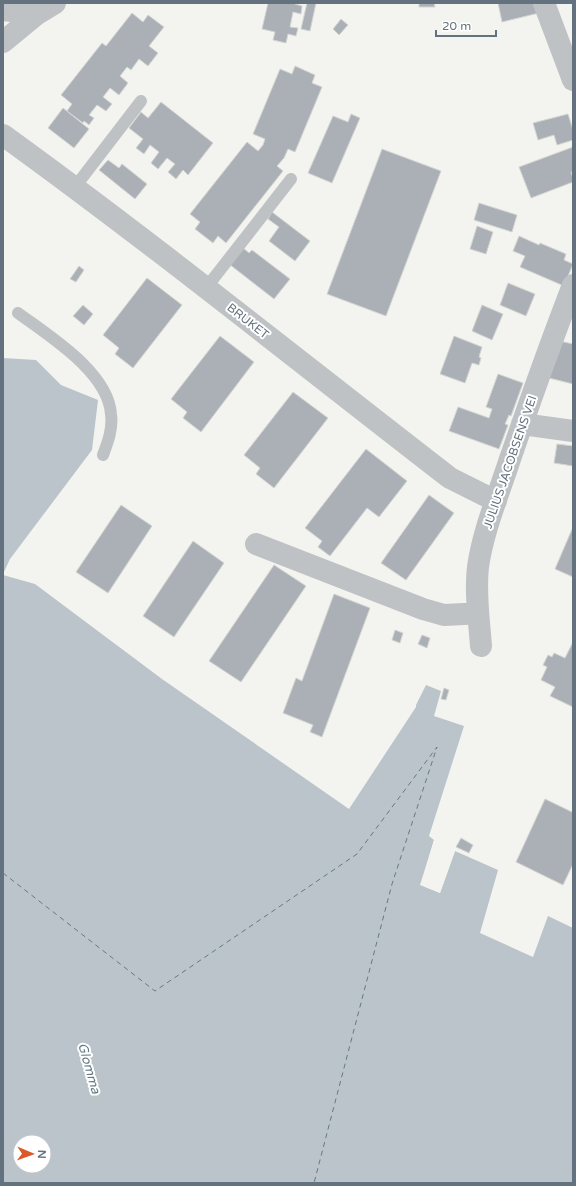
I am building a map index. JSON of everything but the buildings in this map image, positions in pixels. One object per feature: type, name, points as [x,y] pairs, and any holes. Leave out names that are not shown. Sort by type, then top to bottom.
[{"type":"street","points":[[544,3],[573,80]]},
{"type":"street","points":[[3,10],[46,8]]},
{"type":"street","points":[[3,42],[46,8]]},
{"type":"street","name":"BRUKET","points":[[3,135],[75,187],[450,478],[496,501]]},
{"type":"street","name":"JULIUS JACOBSENS VEI","points":[[481,646],[476,593],[478,566],[484,538],[522,424],[573,285]]},
{"type":"street","points":[[522,424],[573,431]]},
{"type":"street","points":[[256,544],[423,609],[444,615],[478,612]]},
{"type":"lane","points":[[75,187],[141,101]]},
{"type":"lane","points":[[206,288],[291,179]]},
{"type":"lane","points":[[18,313],[71,352],[102,386],[112,413],[111,428],[103,455]]},
{"type":"water","points":[[3,358],[36,360],[61,385],[98,400],[92,450],[10,559],[3,574]]},
{"type":"water","name":"Glomma","points":[[3,575],[35,584],[162,679],[349,809],[416,707],[426,685],[441,691],[434,716],[464,726],[429,836],[434,840],[421,885],[440,893],[455,851],[498,870],[480,933],[533,957],[548,916],[573,928],[573,1183],[3,1183]]},
{"type":"pier","points":[[434,840],[436,841],[423,884],[439,890],[454,850],[455,851],[440,893],[420,885]]},
{"type":"ferry route","points":[[3,873],[155,991],[357,854],[437,747],[392,884],[314,1183]]}]
